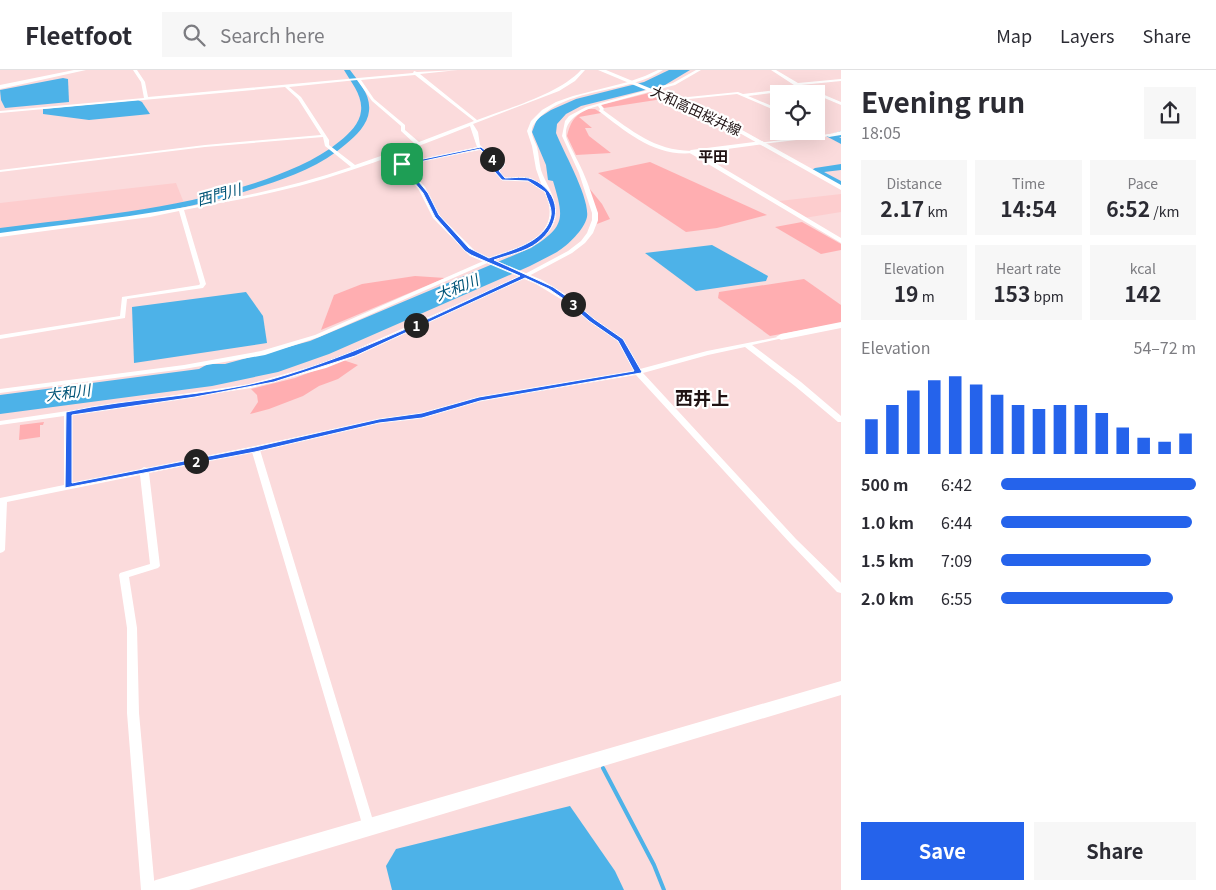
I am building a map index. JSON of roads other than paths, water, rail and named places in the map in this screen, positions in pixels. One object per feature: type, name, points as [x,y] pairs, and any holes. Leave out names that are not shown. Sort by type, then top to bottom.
[{"type":"main road","points":[[0,87],[83,70]]},
{"type":"main road","name":"大和高田桜井線","points":[[601,70],[681,101],[715,117],[841,188]]},
{"type":"street","points":[[135,70],[136,76],[143,82],[146,99]]},
{"type":"street","points":[[0,112],[285,86],[414,72],[456,70]]},
{"type":"street","points":[[0,235],[112,221],[181,210],[265,193],[393,154],[417,143],[558,90],[574,80],[583,70]]},
{"type":"street","points":[[0,391],[193,366],[262,353],[317,336],[535,242],[551,223],[554,213],[538,171],[534,147],[530,139],[530,127],[540,113],[560,102],[633,83],[661,70]]},
{"type":"street","points":[[0,423],[204,394],[280,378],[353,354],[524,276],[570,252],[583,242],[593,227],[595,213],[581,173],[564,136],[567,122],[571,117],[586,108],[600,106],[679,82],[699,70]]},
{"type":"street","points":[[773,70],[795,84],[841,80]]},
{"type":"street","points":[[414,72],[476,121]]},
{"type":"street","points":[[357,79],[373,100],[403,126],[403,130],[417,143]]},
{"type":"street","points":[[285,86],[300,98],[327,144],[354,167]]},
{"type":"street","points":[[558,90],[586,99]]},
{"type":"street","points":[[681,101],[688,98],[738,92],[770,106]]},
{"type":"street","points":[[744,96],[770,93]]},
{"type":"street","points":[[825,97],[841,104]]},
{"type":"street","points":[[592,101],[654,147],[673,153],[841,133]]},
{"type":"street","points":[[522,104],[531,108]]},
{"type":"street","points":[[470,123],[475,128],[478,136],[476,140],[481,148],[492,158],[494,163],[503,164],[496,171],[504,179],[529,180],[547,191]]},
{"type":"street","points":[[825,132],[829,134]]},
{"type":"street","points":[[0,171],[206,146],[324,136]]},
{"type":"street","points":[[402,164],[481,148]]},
{"type":"street","points":[[691,152],[841,241]]},
{"type":"street","points":[[393,154],[425,193],[436,216],[467,250],[551,288],[621,340],[638,372],[793,541],[841,589]]},
{"type":"street","points":[[0,337],[124,317],[124,298],[200,287],[203,284],[181,210]]},
{"type":"street","points":[[0,550],[3,500],[144,470],[255,450],[379,421],[422,416],[479,399],[638,372],[707,353],[841,325]]},
{"type":"street","points":[[747,345],[841,420]]},
{"type":"street","points":[[68,413],[68,486]]},
{"type":"street","points":[[255,450],[369,826]]},
{"type":"street","points":[[144,470],[155,566],[124,575],[132,628],[133,712],[148,890]]},
{"type":"street","points":[[156,890],[841,688]]},
{"type":"water","name":"大和川","points":[[669,70],[690,70],[665,85],[581,106],[566,114],[557,124],[556,133],[580,187],[587,209],[587,217],[583,227],[575,237],[550,256],[329,354],[278,372],[212,386],[0,414],[0,395],[199,369],[208,364],[225,364],[310,341],[531,248],[556,227],[560,213],[553,181],[548,180],[546,165],[532,132],[537,119],[551,110],[576,99],[644,82]]},
{"type":"water","points":[[63,78],[68,79],[69,102],[5,108],[1,100],[0,90]]},
{"type":"water","points":[[138,100],[142,102],[150,114],[89,120],[43,114],[43,109]]},
{"type":"water","points":[[712,245],[768,276],[766,281],[696,291],[645,253]]},
{"type":"water","points":[[246,292],[263,316],[267,343],[134,363],[132,307]]},
{"type":"water","points":[[570,806],[615,871],[624,890],[392,890],[386,866],[396,849]]},
{"type":"waterway","name":"西門川","points":[[0,231],[119,217],[181,206],[242,190],[307,166],[334,151],[354,133],[365,114],[366,108],[363,97],[347,70]]},
{"type":"waterway","points":[[841,134],[830,136],[841,141]]},
{"type":"waterway","points":[[841,167],[815,171],[841,185]]},
{"type":"waterway","points":[[603,768],[654,865],[664,890]]},
{"type":"district","name":"平田","points":[[713,157]]},
{"type":"district","name":"西井上","points":[[702,399]]}]
